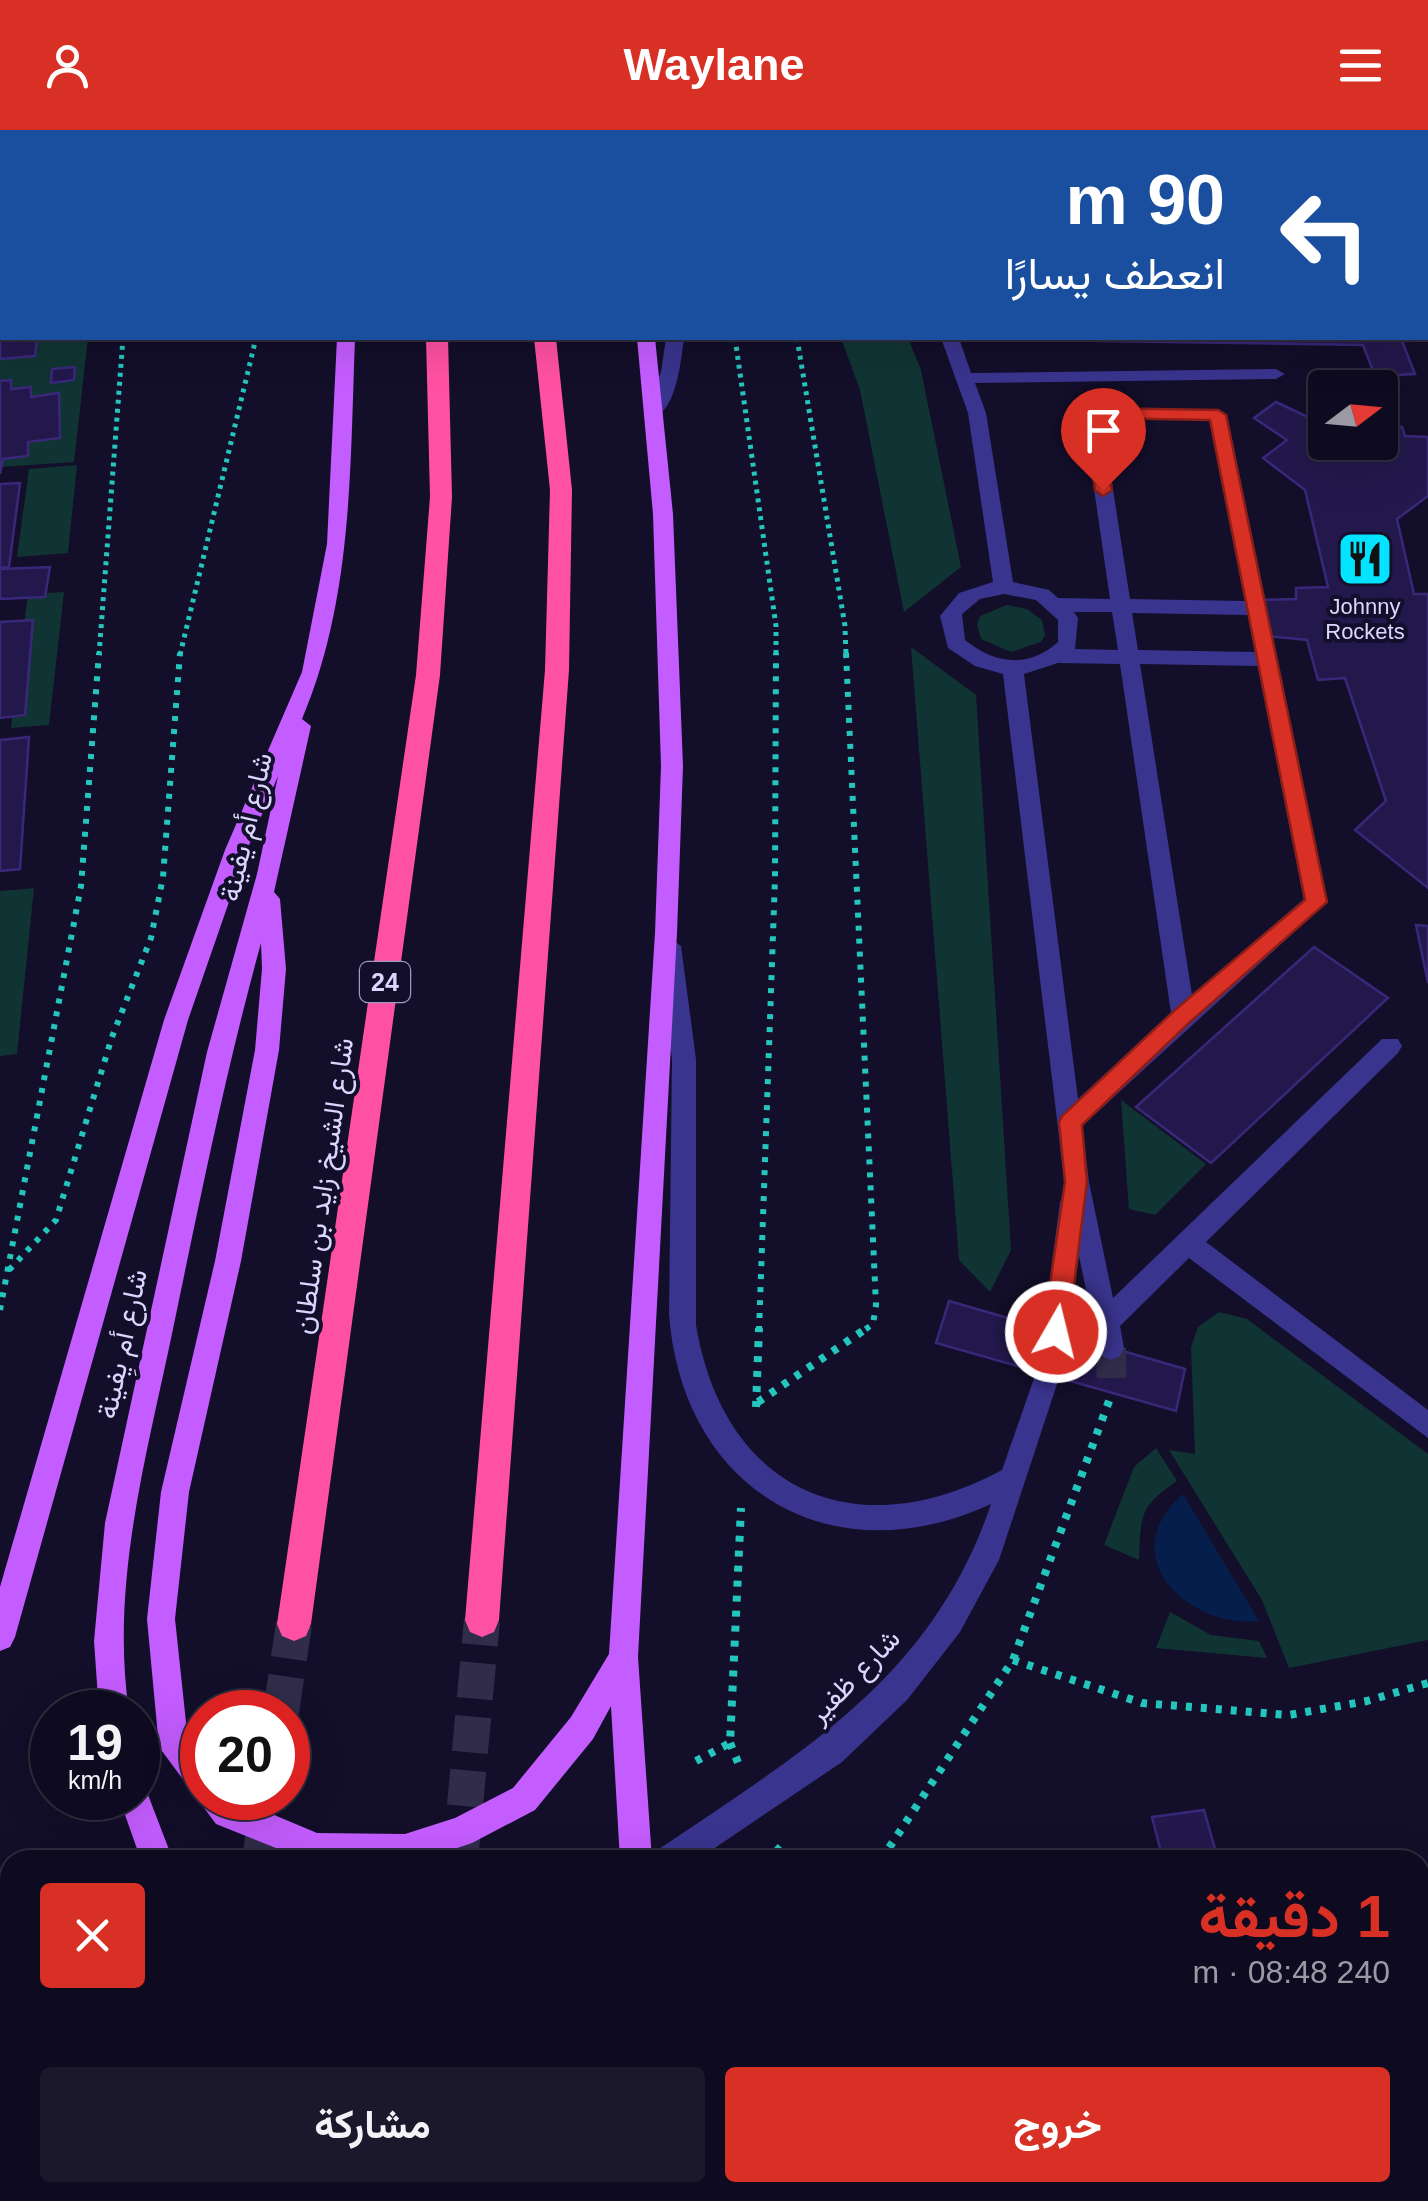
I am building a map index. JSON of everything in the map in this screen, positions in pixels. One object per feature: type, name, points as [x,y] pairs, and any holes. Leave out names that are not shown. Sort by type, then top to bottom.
[{"type":"highway","name":"شارع الشيخ زايد بن سلطان","points":[[294,1624],[428,675],[441,497],[437,340]]},
{"type":"highway","points":[[482,1620],[557,670],[561,490],[546,340]]},
{"type":"main road","points":[[0,1637],[176,1020],[236,850],[312,672],[337,544],[346,340]]},
{"type":"main road","points":[[635,1850],[623,1658],[666,934],[672,766],[669,627],[655,411],[646,340]]},
{"type":"main road","name":"شارع أم يفينة","points":[[235,994],[268,874],[312,672]]},
{"type":"main road","points":[[180,1755],[174,1747],[162,1619],[175,1492],[228,1261],[267,1050],[274,968],[268,874]]},
{"type":"main road","name":"شارع أم يِفينة","points":[[110,1690],[108,1602],[120,1523],[219,1052],[235,994]]},
{"type":"main road","points":[[0,1613],[16,1570]]},
{"type":"main road","points":[[244,1820],[317,1849],[404,1850],[461,1832],[524,1799],[582,1728],[623,1658]]},
{"type":"main road","points":[[142,1820],[153,1850]]},
{"type":"lane","points":[[655,411],[670,372],[676,340]]},
{"type":"lane","points":[[951,340],[976,414],[1004,586]]},
{"type":"lane","points":[[966,378],[1276,374]]},
{"type":"lane","points":[[1070,1122],[1182,1016],[1316,902],[1218,415],[1092,413],[1182,1016]]},
{"type":"lane","points":[[1058,605],[1068,618],[1068,644],[1058,656],[1042,664],[1013,668],[984,663],[967,655],[955,643],[950,630],[950,616],[956,605],[985,589],[1004,586],[1024,589],[1058,605],[1258,608]]},
{"type":"lane","points":[[1058,656],[1268,659]]},
{"type":"lane","points":[[1013,668],[1076,1182],[1109,1335],[1186,1242],[1390,1046]]},
{"type":"lane","points":[[666,934],[681,1012],[684,1058],[683,1326],[698,1386],[715,1426],[742,1463],[783,1494],[832,1514],[875,1521],[918,1518],[978,1498],[1016,1477]]},
{"type":"lane","points":[[1056,1332],[1076,1182]]},
{"type":"lane","points":[[1186,1242],[1428,1426]]},
{"type":"lane","name":"شارع ظفير","points":[[685,1850],[831,1751],[897,1690],[950,1622],[989,1552],[1048,1375]]},
{"type":"path","points":[[0,1310],[81,886],[123,340]]},
{"type":"path","points":[[8,1271],[56,1220],[112,1036],[151,938],[163,877],[181,644],[256,340]]},
{"type":"path","points":[[735,340],[776,626],[775,878],[757,1402],[742,1463],[730,1743],[742,1774]]},
{"type":"path","points":[[757,1402],[873,1324],[876,1305],[845,626],[798,340]]},
{"type":"path","points":[[888,1850],[1012,1660],[1112,1393]]},
{"type":"path","points":[[1012,1660],[1142,1702],[1233,1712],[1289,1715],[1367,1701],[1428,1683]]},
{"type":"path","points":[[696,1760],[730,1743]]},
{"type":"path","points":[[776,1846],[780,1850]]},
{"type":"green space","points":[[0,340],[88,340],[74,462],[0,467]]},
{"type":"green space","points":[[842,340],[909,340],[921,370],[961,567],[904,612],[860,390]]},
{"type":"green space","points":[[77,465],[68,553],[17,557],[29,469]]},
{"type":"green space","points":[[64,592],[49,725],[11,728],[28,594]]},
{"type":"green space","points":[[1007,605],[1027,609],[1042,620],[1045,635],[1041,642],[1011,652],[981,639],[977,624],[980,616]]},
{"type":"green space","points":[[911,647],[976,695],[1011,1250],[990,1292],[959,1260]]},
{"type":"green space","points":[[34,888],[17,1054],[0,1056],[0,891]]},
{"type":"green space","points":[[1121,1100],[1206,1164],[1155,1215],[1129,1209]]},
{"type":"green space","points":[[1219,1312],[1247,1319],[1428,1454],[1428,1640],[1289,1668],[1262,1600],[1169,1450],[1195,1454],[1191,1347],[1198,1327]]},
{"type":"green space","points":[[1156,1448],[1177,1481],[1155,1498],[1144,1513],[1139,1560],[1104,1545],[1134,1467]]},
{"type":"green space","points":[[1170,1612],[1211,1635],[1259,1641],[1267,1658],[1156,1648]]},
{"type":"water","points":[[1183,1494],[1259,1621],[1232,1620],[1206,1613],[1184,1600],[1167,1583],[1157,1562],[1155,1540],[1163,1517]]},
{"type":"building","points":[[0,340],[37,340],[35,356],[0,359]]},
{"type":"building","points":[[1102,340],[1402,340],[1415,374],[1373,370],[1363,345]]},
{"type":"building","points":[[75,367],[74,380],[51,383],[52,369]]},
{"type":"building","points":[[11,380],[11,389],[31,387],[31,397],[59,393],[60,438],[28,442],[28,456],[3,459],[0,474],[0,381]]},
{"type":"building","points":[[1276,402],[1308,417],[1308,460],[1398,460],[1398,427],[1402,427],[1405,436],[1428,437],[1428,496],[1397,519],[1414,594],[1428,594],[1428,888],[1355,830],[1386,801],[1345,678],[1318,680],[1307,640],[1267,636],[1260,600],[1296,599],[1296,588],[1328,587],[1305,490],[1263,458],[1287,440],[1254,418]]},
{"type":"building","points":[[20,483],[9,567],[0,568],[0,484]]},
{"type":"building","points":[[50,567],[45,597],[0,599],[0,569]]},
{"type":"building","points":[[33,620],[25,715],[0,718],[0,622]]},
{"type":"building","points":[[29,737],[20,869],[0,871],[0,740]]},
{"type":"building","points":[[1416,925],[1428,926],[1428,983]]},
{"type":"building","points":[[1314,947],[1388,998],[1211,1163],[1136,1107]]},
{"type":"building","points":[[949,1301],[1185,1369],[1176,1411],[936,1343]]},
{"type":"building","points":[[1204,1810],[1215,1850],[1160,1850],[1152,1817]]},
{"type":"tunnel","points":[[1047,1375],[1056,1332]]},
{"type":"tunnel","points":[[1111,1348],[1112,1393]]},
{"type":"tunnel","points":[[461,1850],[482,1620]]},
{"type":"tunnel","points":[[284,1690],[294,1624]]},
{"type":"tunnel","points":[[261,1850],[266,1820]]},
{"type":"place","name":"Johnny Rockets","points":[[1365,559]]},
{"type":"route","points":[[1056,1332],[1076,1182],[1070,1122],[1182,1016],[1316,902],[1218,415],[1092,413],[1103,490]]}]
